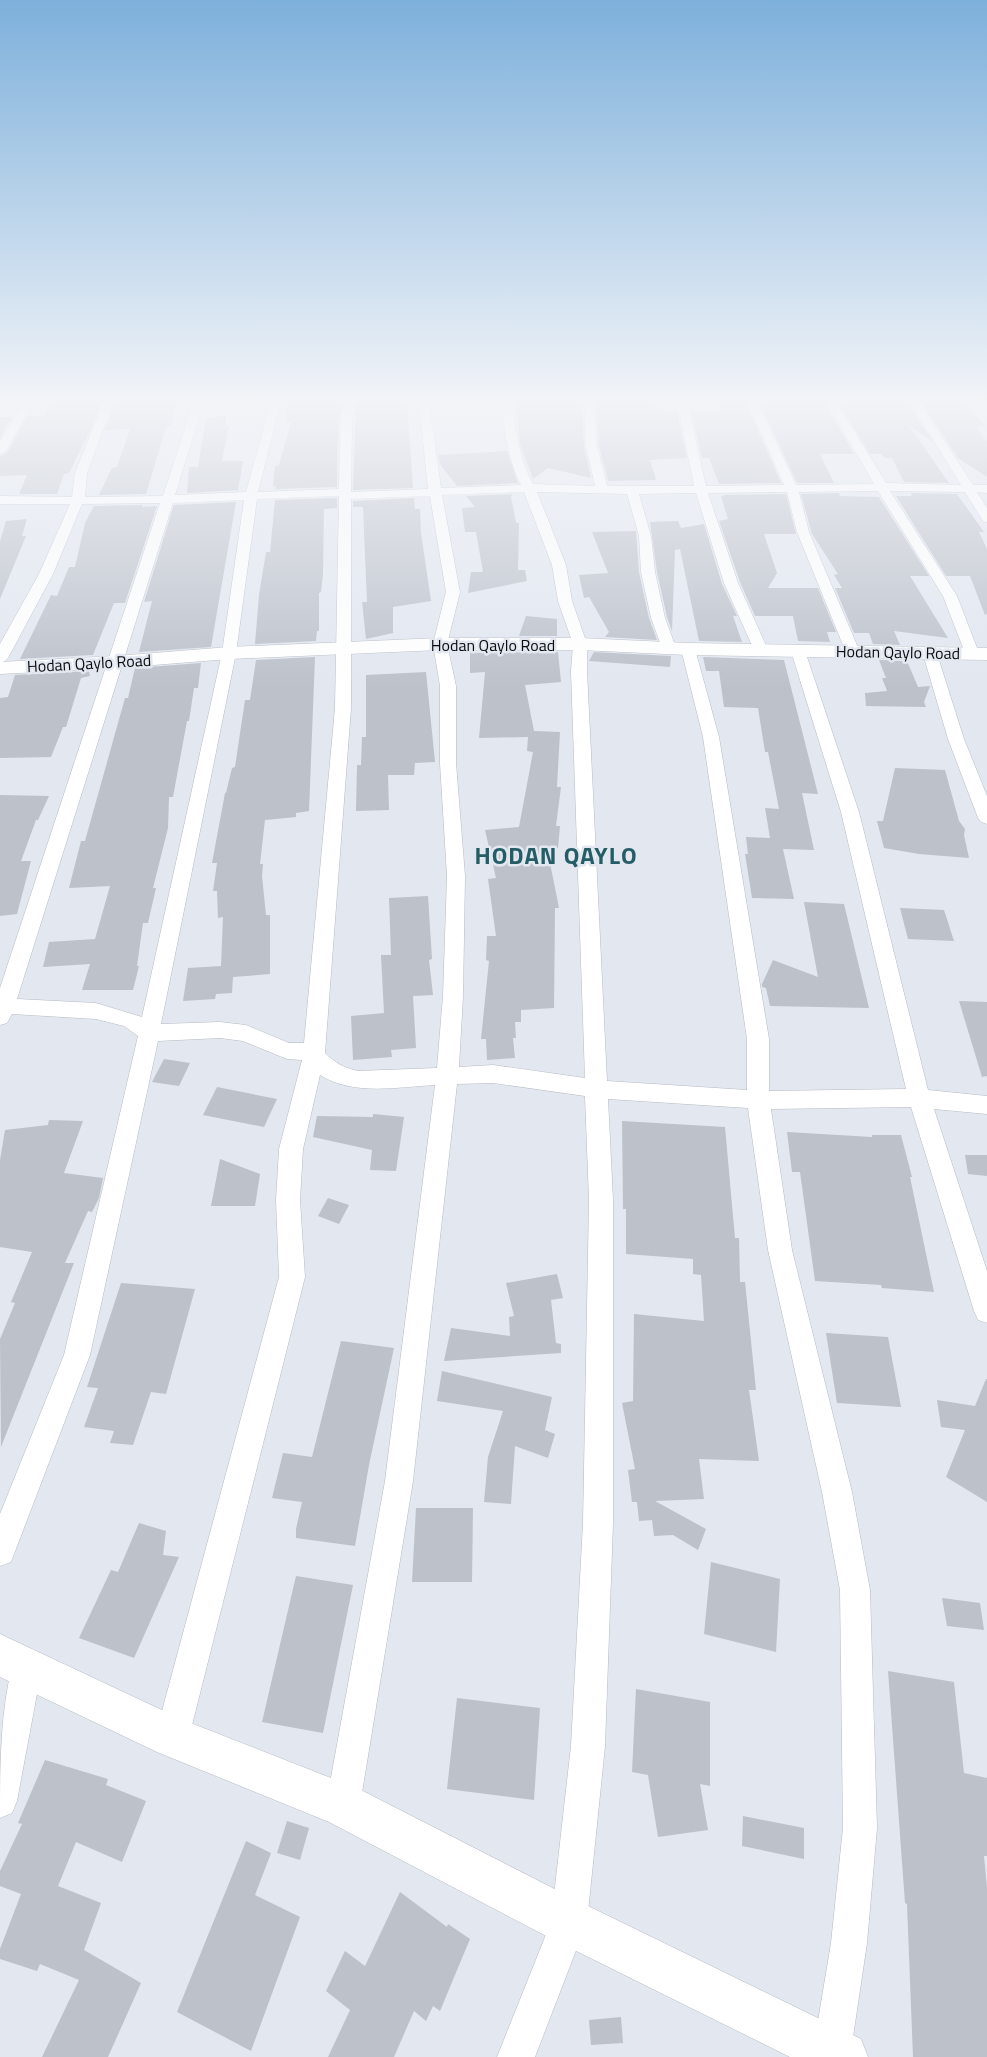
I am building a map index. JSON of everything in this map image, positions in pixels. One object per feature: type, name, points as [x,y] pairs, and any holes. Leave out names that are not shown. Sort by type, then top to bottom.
[{"type":"street","points":[[0,658],[46,574],[78,497]]},
{"type":"street","points":[[0,500],[127,501],[209,497]]},
{"type":"street","points":[[0,1551],[77,1355],[149,1033],[229,654],[250,497]]},
{"type":"street","points":[[172,1737],[292,1276],[288,1200],[291,1149],[314,1055],[343,708],[345,497]]},
{"type":"street","points":[[342,1805],[399,1481],[447,1076],[453,996],[456,876],[448,763],[448,686],[440,644],[453,592],[436,497]]},
{"type":"street","points":[[516,2057],[569,1922],[588,1746],[598,1523],[601,1200],[579,671],[580,644],[565,601],[559,565],[533,497]]},
{"type":"street","points":[[0,1801],[13,1661],[172,1737],[342,1805],[835,2056],[849,1943],[860,1828],[855,1590],[837,1492],[780,1250],[769,1185],[758,1100],[758,1039],[711,737],[678,648],[658,618],[648,572],[645,536],[634,497]]},
{"type":"street","points":[[704,497],[731,583],[761,650]]},
{"type":"street","points":[[794,497],[803,532],[852,650]]},
{"type":"street","points":[[888,497],[950,596],[980,654]]},
{"type":"street","points":[[973,497],[987,518]]},
{"type":"street","points":[[167,498],[116,662],[50,860],[22,955],[1,1009],[96,1011],[131,1020],[149,1033],[220,1030],[246,1033],[287,1051],[302,1051],[314,1055],[324,1066],[340,1076],[358,1080],[493,1074],[596,1089],[758,1100],[919,1098],[987,1105]]},
{"type":"street","name":"Hodan Qaylo Road","points":[[0,668],[229,654],[440,644],[580,644],[798,651],[852,650],[930,654],[980,654]]},
{"type":"street","points":[[798,651],[850,812],[919,1098],[987,1311]]},
{"type":"street","points":[[930,654],[956,739],[987,818]]},
{"type":"building","points":[[467,497],[511,497],[516,523],[519,523],[518,570],[525,570],[527,581],[468,593],[471,572],[483,572],[476,532],[465,532],[462,508],[475,507]]},
{"type":"building","points":[[721,497],[787,497],[796,534],[764,534],[777,573],[768,588],[818,588],[836,632],[827,632],[830,642],[798,641],[793,616],[755,616],[740,582],[719,521],[728,519]]},
{"type":"building","points":[[802,497],[879,497],[929,576],[910,576],[948,638],[894,631],[900,645],[873,644],[869,633],[854,633],[835,588],[842,588],[834,575],[838,574],[812,534]]},
{"type":"building","points":[[897,497],[959,497],[984,532],[979,532],[987,549],[987,614],[985,615],[970,576],[946,576]]},
{"type":"building","points":[[337,498],[337,508],[324,509],[323,574],[321,592],[319,593],[319,631],[317,631],[316,641],[255,644],[259,595],[266,552],[270,552],[275,500]]},
{"type":"building","points":[[414,498],[415,509],[420,509],[421,533],[431,601],[393,607],[393,633],[366,639],[362,602],[367,602],[363,507],[353,507],[353,501]]},
{"type":"building","points":[[236,502],[211,647],[139,652],[152,601],[144,602],[174,505]]},
{"type":"building","points":[[143,505],[142,507],[157,506],[125,603],[114,603],[93,655],[20,659],[51,595],[57,596],[69,567],[75,567],[85,523],[94,506]]},
{"type":"building","points":[[27,519],[22,536],[26,536],[0,599],[0,541],[6,521]]},
{"type":"building","points":[[678,521],[681,528],[704,524],[722,584],[737,616],[733,616],[742,642],[699,641],[680,549],[675,550],[672,631],[657,572],[650,522]]},
{"type":"building","points":[[636,531],[639,572],[649,618],[657,640],[605,637],[609,632],[589,597],[584,598],[579,575],[608,573],[592,532]]},
{"type":"building","points":[[526,616],[557,619],[557,636],[519,636]]},
{"type":"building","points":[[558,652],[561,682],[525,685],[534,731],[560,732],[557,787],[561,787],[556,826],[560,826],[558,848],[547,848],[559,908],[555,908],[554,1008],[521,1010],[521,1022],[515,1022],[516,1038],[513,1038],[515,1058],[487,1060],[486,1039],[481,1039],[489,961],[486,960],[487,936],[496,936],[488,879],[496,878],[485,830],[519,827],[533,752],[527,751],[528,737],[479,738],[485,672],[470,673],[470,653]]},
{"type":"building","points":[[594,652],[671,656],[670,667],[589,661]]},
{"type":"building","points":[[315,657],[309,811],[296,813],[296,817],[265,820],[260,864],[263,864],[262,876],[266,915],[270,915],[270,974],[233,977],[232,993],[216,994],[215,999],[183,1001],[188,968],[221,966],[223,917],[218,918],[217,891],[213,891],[217,863],[212,863],[225,793],[232,768],[235,767],[245,700],[250,700],[256,660]]},
{"type":"building","points":[[703,657],[784,660],[818,794],[802,793],[814,850],[783,849],[794,899],[752,898],[745,854],[748,854],[746,837],[770,838],[765,808],[779,809],[768,752],[765,752],[758,708],[724,707],[719,671],[706,671]]},
{"type":"building","points":[[879,660],[907,661],[918,687],[930,686],[924,702],[926,707],[866,706],[865,693],[887,691],[882,678],[886,678]]},
{"type":"building","points":[[201,663],[198,688],[194,688],[173,797],[169,797],[168,828],[153,888],[156,888],[148,923],[143,923],[137,966],[139,966],[133,990],[82,990],[90,964],[43,967],[49,942],[95,939],[110,886],[69,888],[81,841],[85,841],[125,698],[128,698],[135,668]]},
{"type":"building","points":[[89,671],[90,676],[81,678],[66,727],[63,727],[51,757],[0,758],[0,698],[8,697],[15,675]]},
{"type":"building","points":[[426,672],[435,762],[415,763],[414,775],[388,775],[389,810],[356,811],[357,765],[361,765],[362,737],[366,737],[366,675]]},
{"type":"building","points":[[895,768],[945,770],[959,821],[965,829],[964,835],[969,858],[919,854],[884,848],[877,821],[883,821]]},
{"type":"building","points":[[0,795],[49,796],[38,820],[36,820],[21,861],[31,861],[17,914],[0,916]]},
{"type":"building","points":[[428,896],[432,959],[429,960],[433,995],[413,996],[416,1048],[391,1050],[392,1057],[353,1060],[351,1016],[384,1013],[381,955],[391,955],[389,898]]},
{"type":"building","points":[[804,902],[844,904],[869,1008],[770,1006],[766,988],[762,987],[762,984],[773,960],[818,977]]},
{"type":"building","points":[[900,908],[944,910],[954,941],[908,939]]},
{"type":"building","points":[[959,1001],[987,1002],[987,1076],[982,1077]]},
{"type":"building","points":[[164,1059],[190,1063],[179,1086],[152,1082]]},
{"type":"building","points":[[217,1087],[277,1099],[264,1127],[203,1115]]},
{"type":"building","points":[[373,1114],[404,1117],[396,1171],[370,1170],[372,1150],[313,1137],[317,1116],[373,1117]]},
{"type":"building","points":[[49,1120],[83,1121],[64,1173],[103,1178],[99,1198],[92,1212],[88,1211],[65,1263],[74,1263],[1,1447],[0,1339],[15,1303],[11,1302],[32,1252],[0,1247],[0,1160],[5,1130],[48,1125]]},
{"type":"building","points":[[622,1121],[725,1127],[735,1238],[739,1238],[740,1282],[745,1282],[756,1390],[749,1390],[759,1461],[699,1459],[704,1499],[655,1501],[706,1529],[698,1550],[673,1535],[654,1536],[652,1520],[639,1521],[637,1502],[632,1502],[628,1470],[635,1469],[622,1403],[633,1401],[634,1314],[704,1321],[701,1275],[693,1274],[693,1259],[626,1254],[626,1209],[623,1209]]},
{"type":"building","points":[[787,1132],[872,1137],[872,1135],[901,1135],[912,1177],[910,1177],[934,1292],[882,1288],[881,1285],[815,1281],[800,1172],[792,1172]]},
{"type":"building","points":[[965,1155],[987,1155],[987,1176],[968,1174]]},
{"type":"building","points":[[220,1159],[260,1174],[255,1206],[211,1206]]},
{"type":"building","points":[[328,1198],[349,1205],[339,1224],[318,1216]]},
{"type":"building","points":[[557,1274],[563,1298],[551,1300],[556,1343],[561,1344],[561,1353],[444,1361],[451,1328],[510,1336],[509,1317],[514,1316],[506,1283]]},
{"type":"building","points":[[121,1283],[195,1289],[166,1394],[151,1392],[133,1445],[110,1443],[114,1431],[84,1427],[98,1388],[87,1387]]},
{"type":"building","points":[[826,1333],[888,1337],[901,1407],[837,1403]]},
{"type":"building","points":[[341,1341],[394,1348],[369,1465],[355,1546],[296,1538],[302,1502],[272,1498],[283,1453],[312,1457]]},
{"type":"building","points":[[442,1371],[552,1397],[545,1430],[555,1434],[548,1458],[515,1446],[511,1504],[484,1502],[488,1457],[503,1411],[437,1401]]},
{"type":"building","points":[[986,1379],[987,1502],[946,1477],[965,1430],[941,1427],[937,1400],[975,1406]]},
{"type":"building","points":[[416,1508],[473,1508],[472,1582],[412,1582]]},
{"type":"building","points":[[139,1523],[166,1531],[163,1555],[179,1557],[134,1658],[79,1638],[111,1570],[118,1572]]},
{"type":"building","points":[[711,1562],[780,1579],[776,1652],[704,1634]]},
{"type":"building","points":[[296,1576],[353,1585],[323,1733],[262,1722]]},
{"type":"building","points":[[942,1598],[980,1603],[984,1630],[947,1626]]},
{"type":"building","points":[[888,1671],[954,1682],[964,1773],[987,1778],[987,1856],[984,1856],[987,1888],[987,2057],[913,2057],[907,1904],[905,1903]]},
{"type":"building","points":[[636,1689],[710,1702],[710,1786],[700,1784],[708,1830],[658,1837],[648,1775],[632,1772]]},
{"type":"building","points":[[457,1698],[540,1708],[534,1800],[447,1789]]},
{"type":"building","points":[[45,1760],[108,1779],[106,1785],[146,1801],[122,1862],[76,1842],[58,1886],[101,1903],[84,1950],[141,1983],[108,2057],[42,2057],[79,1980],[40,1964],[37,1971],[0,1959],[0,1949],[21,1894],[0,1886],[0,1871],[22,1824],[18,1823]]},
{"type":"building","points":[[743,1816],[804,1828],[804,1859],[742,1846]]},
{"type":"building","points":[[287,1821],[309,1828],[300,1860],[277,1853]]},
{"type":"building","points":[[246,1841],[271,1853],[255,1895],[300,1917],[251,2051],[177,2012]]},
{"type":"building","points":[[400,1892],[447,1927],[448,1924],[470,1939],[440,2011],[433,2006],[426,2021],[414,2011],[394,2057],[328,2057],[350,2010],[326,1991],[345,1951],[365,1966]]},
{"type":"building","points":[[621,2017],[623,2043],[591,2045],[589,2020]]},
{"type":"district","name":"HODAN QAYLO","points":[[556,855]]}]
